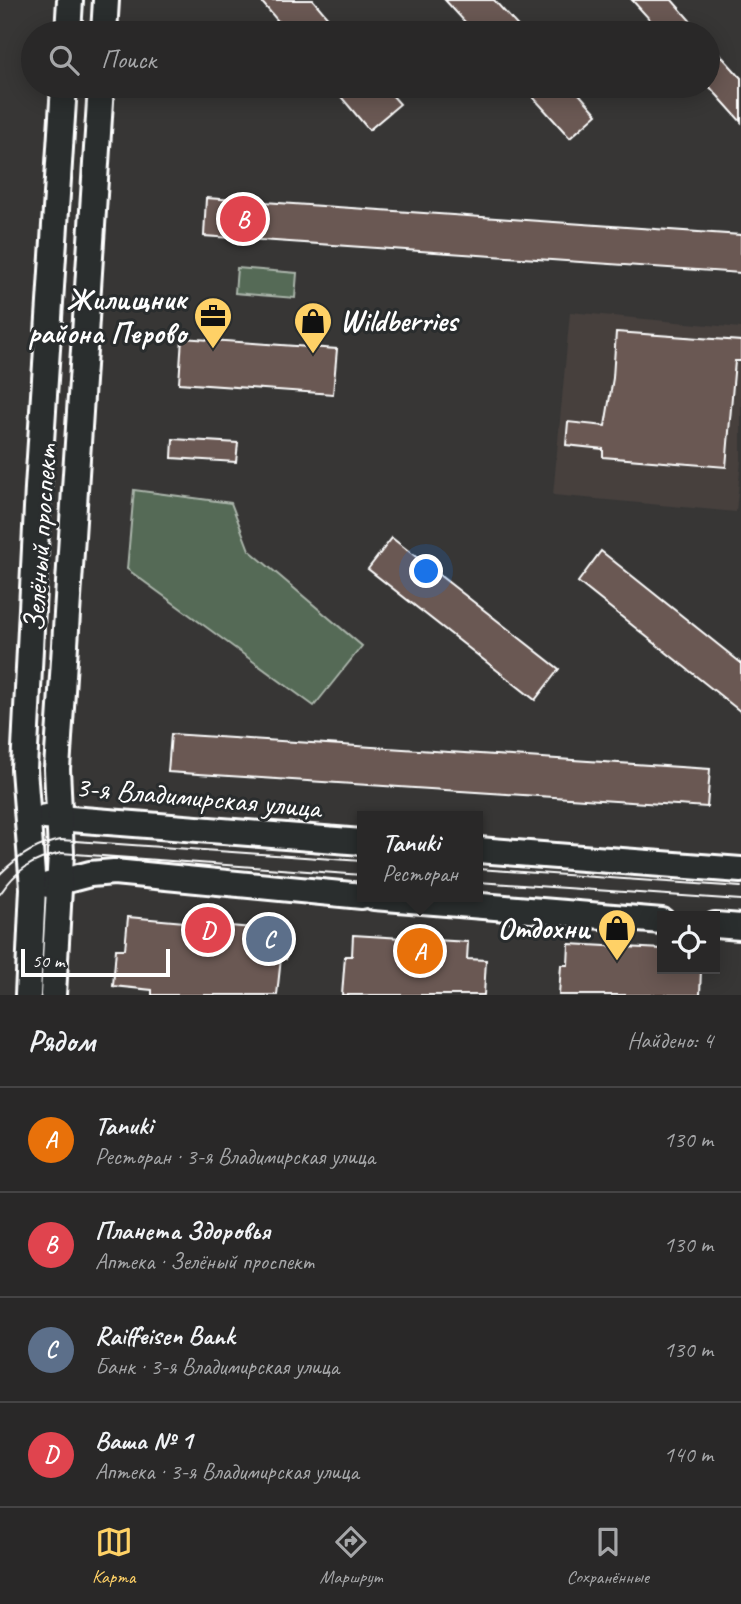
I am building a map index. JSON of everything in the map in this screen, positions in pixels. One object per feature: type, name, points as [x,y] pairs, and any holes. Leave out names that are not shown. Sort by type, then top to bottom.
[{"type":"main road","points":[[69,21],[70,0]]},
{"type":"main road","points":[[105,21],[106,0]]},
{"type":"main road","name":"Зелёный проспект","points":[[28,995],[33,888],[24,769],[37,501],[63,98]]},
{"type":"main road","name":"Зелёный проспект","points":[[53,995],[60,882],[57,769],[100,98]]},
{"type":"main road","name":"3-я Владимирская улица","points":[[28,817],[59,817],[357,842]]},
{"type":"main road","points":[[483,850],[741,870]]},
{"type":"main road","points":[[33,888],[90,874],[114,872],[357,896]]},
{"type":"main road","points":[[434,902],[657,921]]},
{"type":"main road","points":[[720,925],[741,927]]},
{"type":"shaded area","points":[[570,312],[741,328],[741,461],[736,512],[553,495]]},
{"type":"green space","points":[[237,268],[297,273],[295,298],[235,293]]},
{"type":"green space","points":[[134,490],[231,503],[249,550],[362,646],[314,706],[127,569]]},
{"type":"building","points":[[260,0],[313,0],[331,21],[278,21]]},
{"type":"building","points":[[445,0],[494,0],[513,21],[464,21]]},
{"type":"building","points":[[632,0],[672,0],[690,21],[651,21]]},
{"type":"building","points":[[720,54],[741,78],[741,122],[720,98]]},
{"type":"building","points":[[342,98],[395,98],[400,104],[369,130]]},
{"type":"building","points":[[534,98],[583,98],[597,114],[570,138]]},
{"type":"building","points":[[206,198],[741,235],[741,273],[204,236]]},
{"type":"building","points":[[616,332],[741,341],[741,361],[735,361],[726,467],[603,457],[603,449],[566,445],[568,422],[605,426],[613,378]]},
{"type":"building","points":[[182,338],[337,349],[333,394],[179,383]]},
{"type":"building","points":[[173,439],[238,443],[236,462],[172,458]]},
{"type":"building","points":[[392,538],[559,669],[535,700],[368,569]]},
{"type":"building","points":[[601,551],[741,663],[741,712],[578,582]]},
{"type":"building","points":[[171,734],[710,769],[707,807],[168,772]]},
{"type":"building","points":[[128,917],[288,931],[286,959],[281,958],[277,995],[152,995],[152,990],[113,986],[116,949],[125,949]]},
{"type":"building","points":[[353,935],[468,942],[467,959],[486,960],[484,995],[342,995],[345,956],[352,956]]},
{"type":"building","points":[[569,944],[657,949],[657,974],[701,974],[700,995],[559,995],[561,965],[568,965]]},
{"type":"tram line","points":[[0,874],[28,852],[61,840],[357,861]]},
{"type":"tram line","points":[[0,894],[26,867],[61,853],[357,875]]},
{"type":"tram line","points":[[483,869],[741,887]]},
{"type":"tram line","points":[[483,882],[741,900]]},
{"type":"place","name":"Планета Здоровья","points":[[243,219]]},
{"type":"place","name":"Жилищник района Перово","points":[[213,350]]},
{"type":"place","name":"Wildberries","points":[[313,355]]},
{"type":"place","name":"Ваша № 1","points":[[208,930]]},
{"type":"place","name":"Raiffeisen Bank","points":[[269,939]]},
{"type":"place","name":"Tanuki","points":[[420,951]]},
{"type":"place","name":"Отдохни","points":[[617,962]]}]
